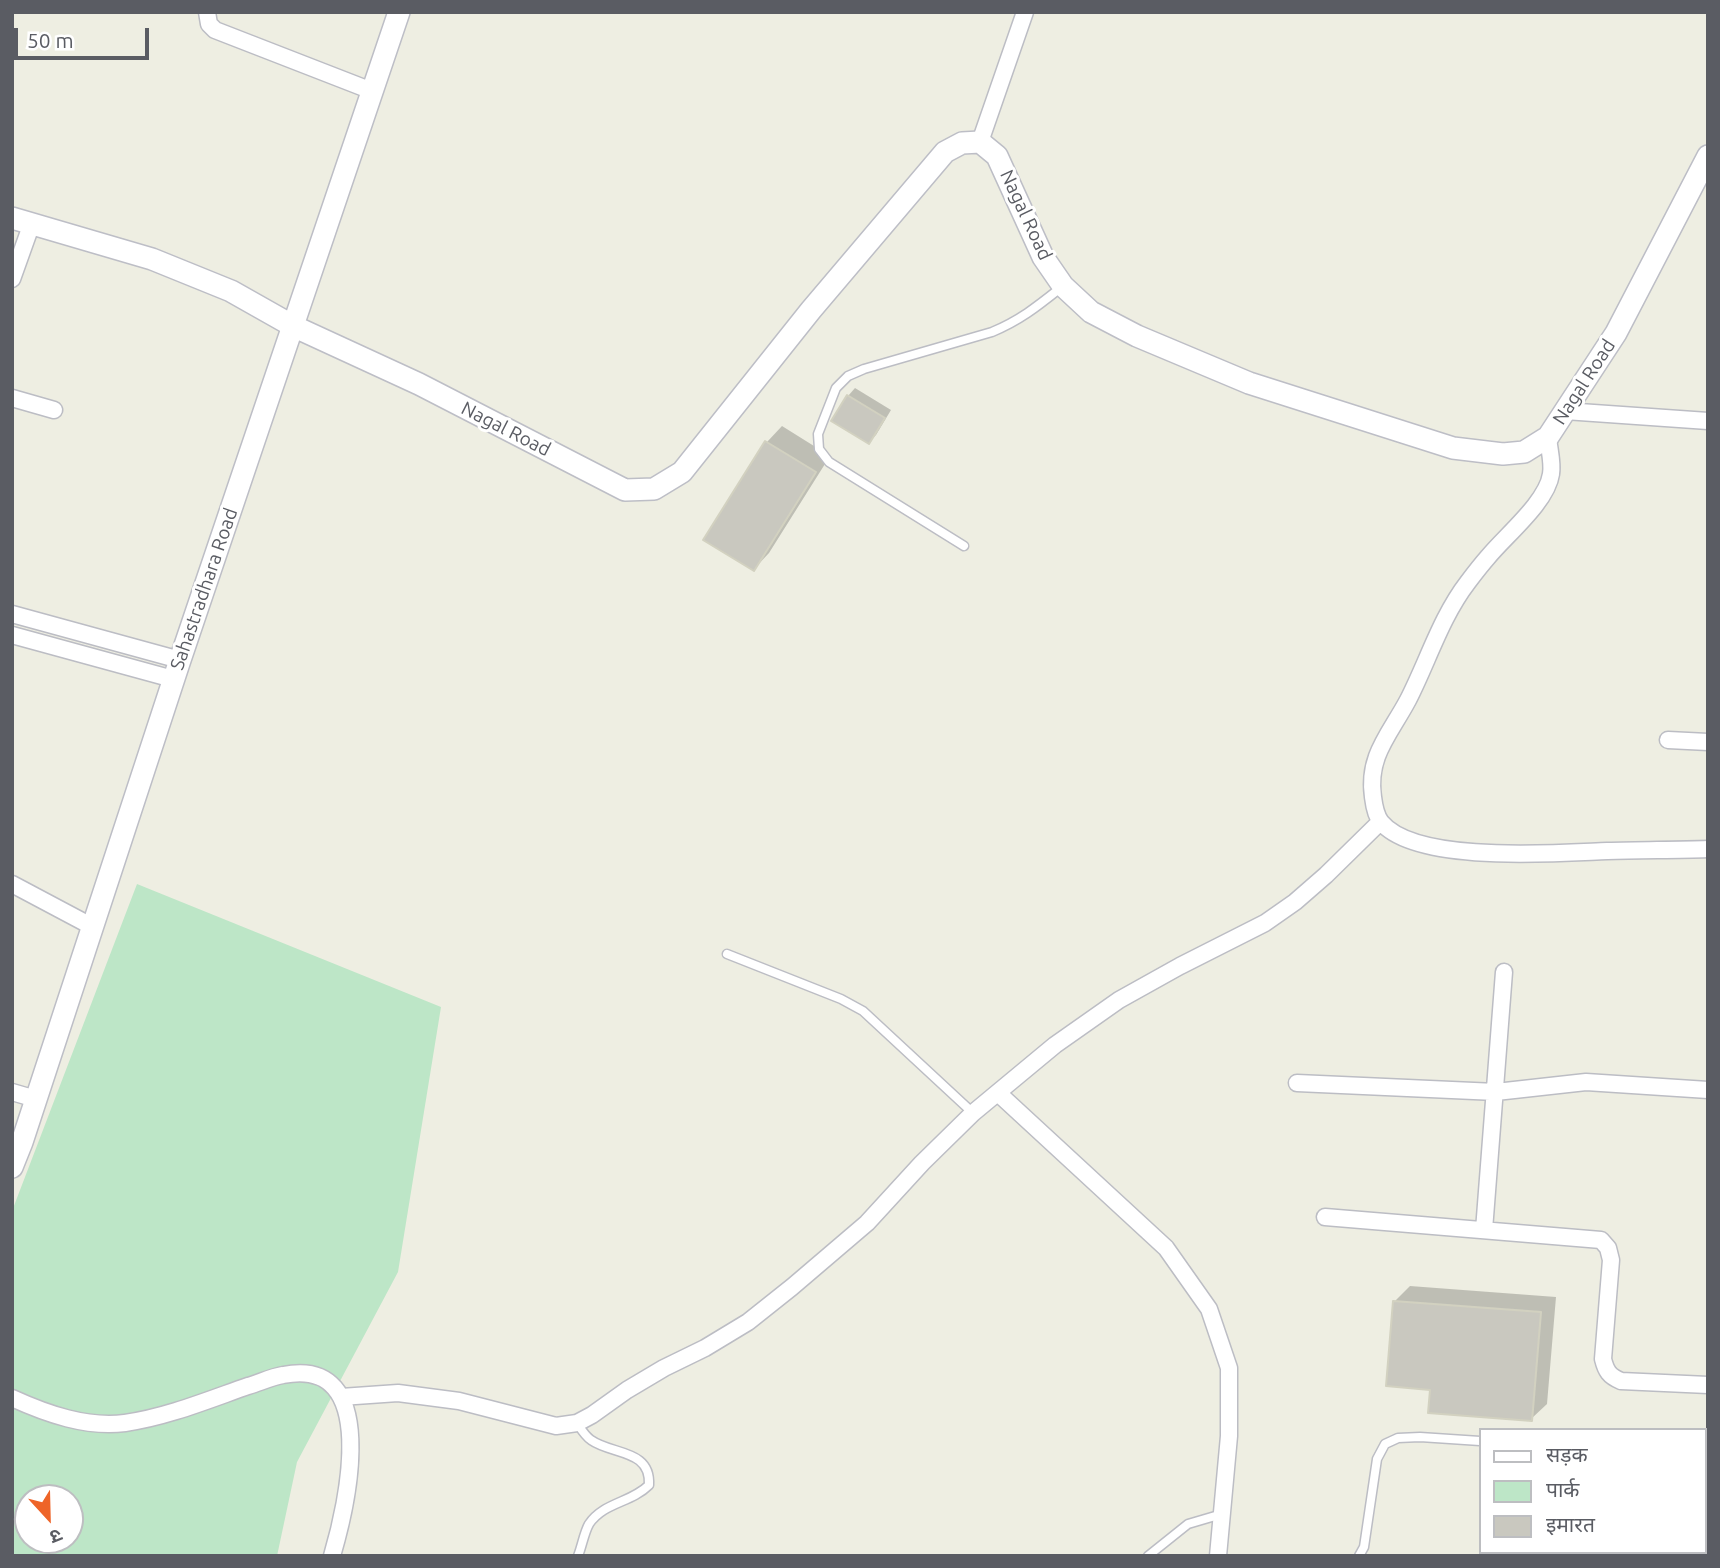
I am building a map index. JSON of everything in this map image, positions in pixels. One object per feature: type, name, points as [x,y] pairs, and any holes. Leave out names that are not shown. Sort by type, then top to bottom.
[{"type":"main road","name":"Sahastradhara Road","points":[[12,1167],[399,12]]},
{"type":"main road","name":"Nagal Road","points":[[22,221],[152,259],[231,291],[293,326],[419,384],[625,490],[654,489],[682,472],[810,310],[945,152],[962,143],[980,142],[997,156],[1043,257],[1063,286],[1091,312],[1137,336],[1249,383],[1453,448],[1503,454],[1524,452],[1548,438],[1616,333],[1708,156]]},
{"type":"street","points":[[207,12],[209,24],[215,30],[372,91]]},
{"type":"street","points":[[980,142],[1025,12]]},
{"type":"street","points":[[12,279],[22,221]]},
{"type":"street","points":[[12,398],[54,410]]},
{"type":"street","points":[[1565,411],[1708,421]]},
{"type":"street","points":[[1548,438],[1552,473],[1546,490],[1465,586],[1447,614],[1407,702],[1381,744],[1374,763],[1371,786],[1380,822],[1398,836],[1458,852],[1559,853],[1708,849]]},
{"type":"street","points":[[12,614],[177,670]]},
{"type":"street","points":[[12,635],[177,670]]},
{"type":"street","points":[[1668,740],[1708,742]]},
{"type":"street","points":[[341,1397],[398,1393],[459,1401],[556,1426],[577,1423],[592,1415],[626,1390],[748,1322],[867,1223],[973,1112],[1055,1045],[1119,1000],[1265,923],[1326,875],[1380,822]]},
{"type":"street","points":[[12,884],[93,927]]},
{"type":"street","points":[[1484,1230],[1504,972]]},
{"type":"street","points":[[1297,1083],[1496,1092],[1586,1082],[1708,1090]]},
{"type":"street","points":[[12,1092],[36,1099]]},
{"type":"street","points":[[998,1093],[1166,1248],[1209,1309],[1229,1368],[1229,1436],[1218,1556]]},
{"type":"street","points":[[1325,1217],[1601,1240],[1608,1248],[1611,1259],[1603,1359],[1605,1369],[1611,1377],[1621,1381],[1708,1385]]},
{"type":"street","points":[[12,1398],[36,1409],[80,1422],[124,1423],[173,1411],[284,1375],[311,1373],[329,1381],[341,1397],[350,1427],[350,1468],[340,1530],[332,1556]]},
{"type":"lane","points":[[964,546],[829,462],[819,449],[818,434],[836,388],[848,376],[1012,324],[1063,286]]},
{"type":"lane","points":[[727,954],[841,999],[863,1011],[973,1112]]},
{"type":"lane","points":[[577,1423],[592,1441],[629,1454],[643,1464],[649,1474],[649,1485],[639,1494],[608,1507],[597,1515],[588,1527],[578,1556]]},
{"type":"lane","points":[[1359,1556],[1364,1548],[1377,1459],[1385,1444],[1398,1438],[1420,1437],[1478,1441]]},
{"type":"lane","points":[[1148,1556],[1188,1524],[1222,1514]]},
{"type":"green space","points":[[137,884],[441,1007],[398,1272],[297,1462],[277,1556],[12,1556],[12,1211]]},
{"type":"building","points":[[847,395],[885,418],[869,444],[831,421]]},
{"type":"building","points":[[765,441],[816,472],[754,571],[703,540]]},
{"type":"building","points":[[1393,1301],[1541,1312],[1532,1421],[1428,1413],[1430,1390],[1386,1386]]}]
